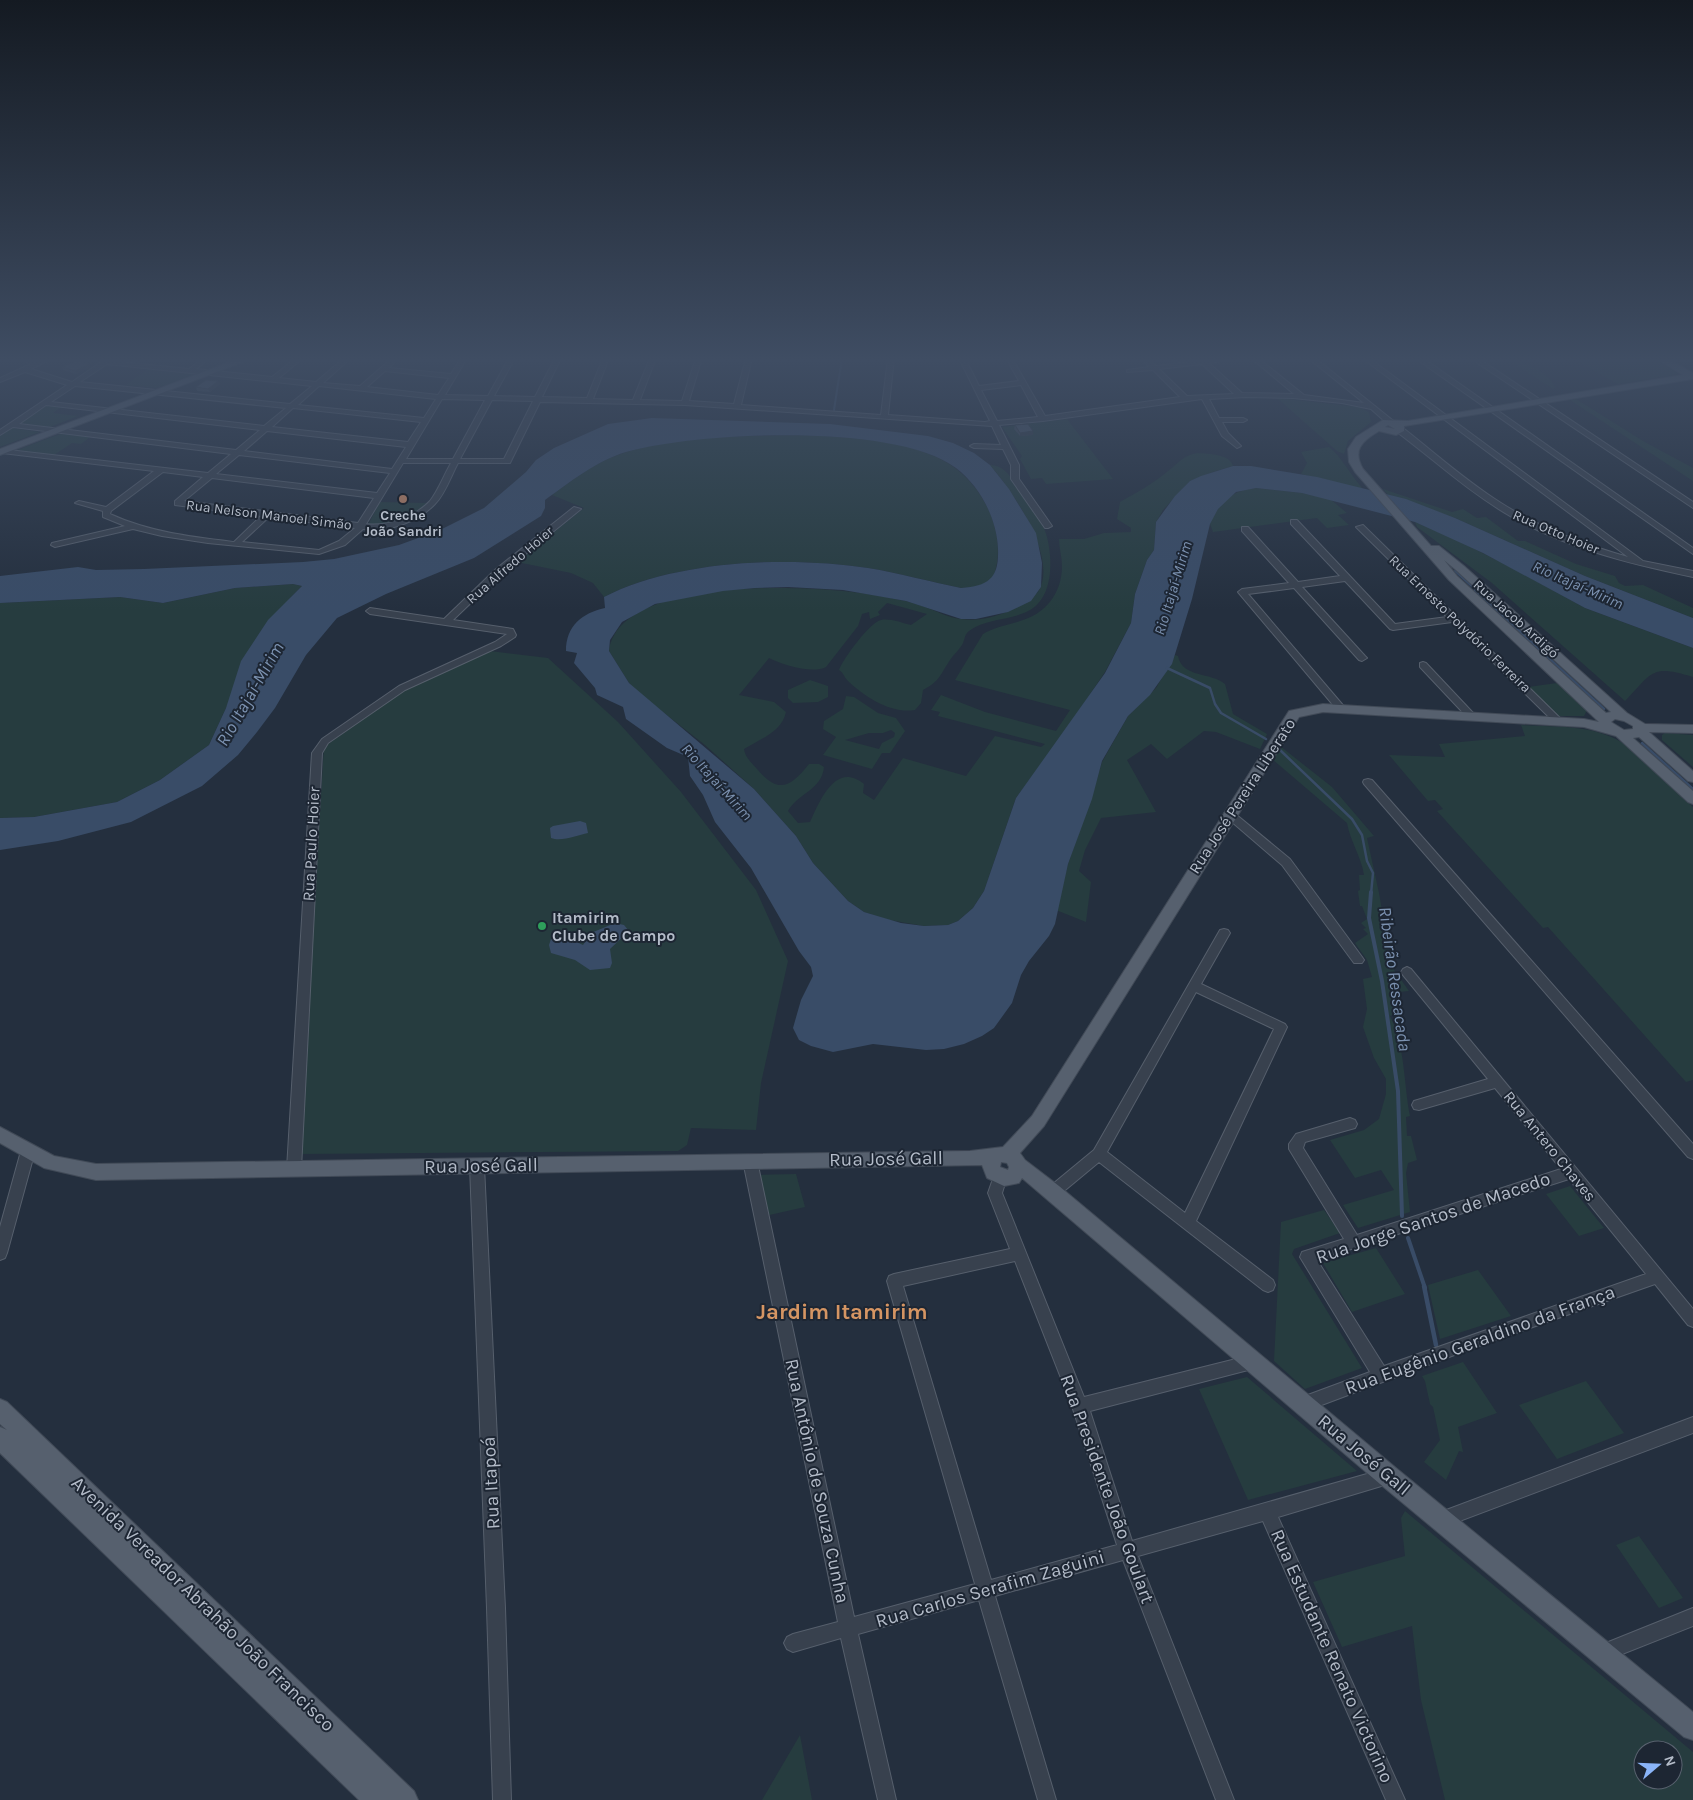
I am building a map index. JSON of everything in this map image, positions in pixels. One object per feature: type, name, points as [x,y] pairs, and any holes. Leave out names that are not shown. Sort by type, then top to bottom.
[{"type":"main road","points":[[1,451],[26,442]]},
{"type":"main road","name":"Rua Jacob Ardigó","points":[[1356,442],[1352,453],[1354,464],[1453,578],[1607,725],[1693,799]]},
{"type":"main road","name":"Rua Jacob Ardigó","points":[[1405,524],[1460,568],[1622,715],[1639,727]]},
{"type":"main road","name":"Rua José Pereira Liberato","points":[[1006,1166],[1294,714],[1314,709],[1607,725]]},
{"type":"main road","points":[[1622,715],[1613,715],[1607,725],[1635,734],[1639,727]]},
{"type":"main road","points":[[1639,727],[1693,729]]},
{"type":"main road","points":[[1639,727],[1693,778]]},
{"type":"main road","name":"Rua José Gall","points":[[0,1134],[28,1152],[50,1163],[96,1172],[970,1159],[1006,1166],[1045,1186],[1388,1476],[1693,1728]]},
{"type":"main road","name":"Avenida Vereador Abrahão João Francisco","points":[[0,1409],[405,1800]]},
{"type":"main road","name":"Avenida Vereador Abrahão João Francisco","points":[[0,1438],[377,1800]]},
{"type":"street","points":[[152,442],[394,471]]},
{"type":"street","points":[[210,476],[250,442]]},
{"type":"street","points":[[385,442],[411,445]]},
{"type":"street","points":[[107,510],[108,516],[134,526],[236,544],[318,552],[354,535],[413,442]]},
{"type":"street","name":"Rua Nelson Manoel Simão","points":[[210,476],[178,503],[360,526],[382,527],[421,513],[433,502],[466,442]]},
{"type":"street","points":[[401,461],[504,463],[507,461],[516,442]]},
{"type":"street","points":[[1004,442],[1015,465],[1016,479],[1048,526]]},
{"type":"street","points":[[1233,442],[1237,446]]},
{"type":"street","name":"Rua Otto Hoier","points":[[1416,442],[1512,514],[1568,540],[1640,562],[1693,574]]},
{"type":"street","points":[[1478,442],[1640,562]]},
{"type":"street","points":[[1537,442],[1693,552]]},
{"type":"street","points":[[1598,442],[1693,506]]},
{"type":"street","points":[[974,446],[1007,447]]},
{"type":"street","points":[[1,451],[379,496]]},
{"type":"street","points":[[107,510],[161,470]]},
{"type":"street","points":[[79,503],[107,510]]},
{"type":"street","name":"Rua Alfredo Hoier","points":[[446,623],[499,571],[577,509]]},
{"type":"street","points":[[236,544],[267,514]]},
{"type":"street","points":[[1294,522],[1393,627],[1454,618]]},
{"type":"street","points":[[55,545],[134,526]]},
{"type":"street","name":"Rua Ernesto Polydório Ferreira","points":[[1360,527],[1559,722]]},
{"type":"street","points":[[1245,530],[1362,658]]},
{"type":"street","points":[[1342,710],[1242,592],[1346,578]]},
{"type":"street","points":[[370,611],[446,623]]},
{"type":"street","name":"Rua Paulo Hoier","points":[[294,1169],[317,753],[325,741],[402,688],[498,644],[512,635],[510,632],[446,623]]},
{"type":"street","points":[[1423,665],[1472,717]]},
{"type":"street","points":[[1368,782],[1693,1153]]},
{"type":"street","points":[[1229,814],[1286,862],[1358,960]]},
{"type":"street","points":[[1045,1186],[1099,1154],[1224,933]]},
{"type":"street","name":"Rua Antero Chaves","points":[[1407,972],[1693,1320]]},
{"type":"street","points":[[1188,1222],[1281,1027],[1194,986]]},
{"type":"street","points":[[1419,1105],[1497,1082]]},
{"type":"street","points":[[1350,1124],[1301,1138],[1296,1144],[1296,1149],[1354,1243]]},
{"type":"street","points":[[0,1253],[28,1152]]},
{"type":"street","points":[[1099,1154],[1268,1285]]},
{"type":"street","name":"Rua Antônio de Souza Cunha","points":[[750,1161],[848,1629],[887,1800]]},
{"type":"street","name":"Rua Itapoá","points":[[477,1166],[496,1608],[502,1800]]},
{"type":"street","name":"Rua Presidente João Goulart","points":[[1006,1166],[995,1193],[1080,1406],[1127,1550],[1224,1800]]},
{"type":"street","name":"Rua Jorge Santos de Macedo","points":[[1380,1375],[1307,1257],[1571,1172]]},
{"type":"street","points":[[1018,1254],[894,1281],[1047,1800]]},
{"type":"street","name":"Rua Eugênio Geraldino da França","points":[[1303,1404],[1657,1277]]},
{"type":"street","points":[[1080,1406],[1252,1362]]},
{"type":"street","points":[[1441,1520],[1693,1425]]},
{"type":"street","name":"Rua Carlos Serafim Zaguini","points":[[793,1643],[1267,1512],[1388,1476]]},
{"type":"street","name":"Rua Estudante Renato Victorino","points":[[1267,1512],[1396,1800]]},
{"type":"street","points":[[1602,1653],[1693,1617]]},
{"type":"green space","points":[[0,442],[13,442],[0,447]]},
{"type":"green space","points":[[38,442],[84,442],[81,444],[72,443],[54,455],[17,450]]},
{"type":"green space","points":[[674,442],[882,442],[911,448],[928,454],[957,469],[978,491],[986,504],[996,533],[998,548],[994,574],[992,579],[981,586],[961,588],[892,572],[837,564],[769,562],[733,564],[698,568],[665,575],[604,597],[593,583],[571,573],[517,562],[584,508],[552,495],[587,470],[610,458],[632,450]]},
{"type":"green space","points":[[1012,442],[1085,442],[1113,479],[1046,484],[1042,478],[1031,479],[1020,459],[1022,456]]},
{"type":"green space","points":[[1327,442],[1348,442],[1344,454],[1337,451]]},
{"type":"green space","points":[[1634,442],[1645,442],[1693,468],[1693,481]]},
{"type":"green space","points":[[1329,447],[1363,489],[1301,474],[1307,463],[1301,452]]},
{"type":"green space","points":[[1198,453],[1224,457],[1233,466],[1190,481],[1163,510],[1156,522],[1154,550],[1147,560],[1135,594],[1131,623],[1105,672],[1062,736],[1016,798],[984,891],[973,908],[958,921],[948,925],[924,926],[889,920],[864,912],[848,901],[813,863],[796,836],[754,789],[705,745],[641,695],[629,683],[609,651],[621,626],[647,608],[682,597],[724,590],[768,588],[847,591],[906,601],[952,617],[968,620],[983,619],[1005,612],[1038,592],[1043,576],[1042,560],[1030,524],[1020,506],[990,465],[997,466],[1012,478],[1039,518],[1046,532],[1050,556],[1049,577],[1047,587],[1038,604],[1023,614],[983,624],[969,631],[962,645],[939,677],[933,684],[923,690],[921,703],[915,710],[906,711],[879,703],[855,687],[839,670],[857,642],[876,622],[888,620],[911,625],[927,614],[887,603],[878,612],[880,615],[870,619],[869,612],[862,614],[858,626],[826,667],[813,670],[806,669],[789,666],[769,658],[739,695],[774,702],[786,712],[784,719],[775,730],[744,749],[746,755],[764,777],[778,785],[784,785],[796,778],[809,764],[819,764],[824,767],[819,781],[792,805],[788,811],[798,823],[810,822],[830,786],[837,780],[845,777],[854,778],[864,784],[863,793],[874,800],[903,758],[966,776],[995,736],[1041,747],[1045,744],[938,716],[940,712],[931,710],[941,695],[985,712],[1056,731],[1070,710],[955,680],[983,634],[1029,618],[1044,608],[1050,601],[1059,585],[1061,576],[1062,563],[1059,539],[1084,539],[1104,533],[1131,532],[1131,528],[1117,519],[1120,502],[1157,480],[1185,457]]},
{"type":"green space","points":[[1256,488],[1302,493],[1330,499],[1347,513],[1338,515],[1349,525],[1327,528],[1317,518],[1213,532],[1210,524],[1222,503],[1233,495],[1247,489]]},
{"type":"green space","points":[[1383,489],[1452,512],[1463,509],[1477,518],[1486,517],[1518,541],[1525,541],[1576,564],[1615,576],[1619,583],[1625,586],[1643,585],[1693,608],[1693,618],[1585,576],[1455,518],[1388,495]]},
{"type":"green space","points":[[380,502],[427,503],[408,517],[392,523],[368,525]]},
{"type":"green space","points":[[1415,522],[1455,539],[1585,608],[1693,648],[1693,677],[1669,671],[1654,673],[1625,701],[1492,583],[1417,527]]},
{"type":"green space","points":[[293,584],[302,586],[291,597],[226,708],[209,745],[160,780],[117,802],[34,817],[0,818],[0,603],[120,597],[163,603],[235,588]]},
{"type":"green space","name":"Itamirim Clube de Campo","points":[[490,651],[548,658],[618,722],[681,792],[756,890],[788,961],[761,1083],[756,1130],[691,1128],[687,1145],[678,1151],[302,1154],[299,1150],[324,747],[412,685]]},
{"type":"green space","points":[[1175,655],[1178,656],[1185,668],[1225,684],[1233,714],[1267,734],[1260,749],[1216,732],[1204,731],[1167,759],[1151,744],[1127,760],[1156,812],[1101,818],[1085,850],[1079,871],[1091,882],[1086,922],[1056,910],[1068,864],[1102,762],[1128,716],[1156,688]]},
{"type":"green space","points":[[810,680],[828,686],[828,697],[818,702],[793,703],[788,698],[788,690]]},
{"type":"green space","points":[[1557,683],[1587,710],[1584,716],[1559,716],[1528,687]]},
{"type":"green space","points":[[846,696],[854,697],[878,713],[896,718],[905,731],[890,753],[882,753],[872,769],[823,755],[836,737],[823,729],[824,721],[843,709]],"holes":[[[891,730],[895,733],[894,737],[882,743],[879,749],[845,740],[869,733],[883,733]]]},
{"type":"green space","points":[[1521,725],[1586,729],[1611,737],[1623,743],[1693,807],[1693,1080],[1686,1082],[1548,927],[1543,928],[1437,811],[1443,809],[1435,800],[1428,801],[1389,755],[1445,757],[1439,744],[1525,736]]},
{"type":"green space","points":[[1665,733],[1693,735],[1693,767],[1662,740],[1662,735]]},
{"type":"green space","points":[[1280,746],[1332,787],[1374,836],[1367,838],[1392,967],[1409,991],[1390,993],[1400,1012],[1390,1016],[1399,1039],[1403,1065],[1410,1116],[1406,1117],[1407,1136],[1411,1136],[1417,1160],[1408,1163],[1406,1173],[1410,1212],[1358,1228],[1343,1205],[1394,1190],[1381,1170],[1355,1178],[1330,1140],[1364,1130],[1379,1119],[1386,1094],[1386,1079],[1374,1058],[1363,1027],[1367,1009],[1363,979],[1372,977],[1367,960],[1355,943],[1368,934],[1363,929],[1366,928],[1361,923],[1367,919],[1362,906],[1360,906],[1358,891],[1360,890],[1359,875],[1364,875],[1347,823],[1272,759]]},
{"type":"green space","points":[[796,1174],[805,1207],[765,1216],[756,1175]]},
{"type":"green space","points":[[1570,1186],[1604,1228],[1579,1236],[1546,1194]]},
{"type":"green space","points":[[1324,1210],[1340,1233],[1294,1249],[1292,1254],[1362,1368],[1305,1389],[1274,1361],[1281,1222]]},
{"type":"green space","points":[[1376,1248],[1405,1294],[1352,1312],[1323,1263]]},
{"type":"green space","points":[[1478,1270],[1511,1316],[1440,1339],[1428,1285]]},
{"type":"green space","points":[[1463,1362],[1497,1413],[1458,1427],[1463,1452],[1459,1451],[1446,1480],[1424,1462],[1440,1440],[1433,1407],[1430,1404],[1425,1381],[1422,1376]]},
{"type":"green space","points":[[1247,1377],[1357,1471],[1248,1500],[1199,1389]]},
{"type":"green space","points":[[1586,1381],[1624,1433],[1557,1459],[1519,1405]]},
{"type":"green space","points":[[1405,1511],[1679,1740],[1633,1740],[1633,1790],[1683,1790],[1683,1744],[1693,1752],[1693,1800],[1445,1800],[1421,1700],[1412,1626],[1342,1647],[1313,1582],[1405,1556],[1401,1518]]},
{"type":"green space","points":[[1639,1536],[1683,1598],[1659,1608],[1616,1545]]},
{"type":"green space","points":[[800,1735],[812,1800],[762,1800]]},
{"type":"water","name":"Rio Itajaí-Mirim","points":[[568,442],[683,442],[626,452],[604,461],[545,500],[545,508],[541,516],[474,558],[386,594],[337,618],[306,655],[275,708],[257,732],[238,755],[202,786],[131,822],[58,841],[0,850],[0,818],[34,817],[117,802],[160,780],[209,745],[226,708],[241,661],[268,620],[302,586],[293,584],[235,588],[163,603],[120,597],[0,603],[0,576],[78,567],[96,570],[144,569],[303,562],[334,559],[399,545],[440,530],[484,508],[526,472],[536,460]]},
{"type":"water","name":"Rio Itajaí-Mirim","points":[[882,442],[949,442],[974,453],[990,465],[1009,489],[1036,533],[1042,563],[1041,587],[1031,601],[1008,612],[976,619],[961,619],[906,601],[843,590],[788,587],[723,591],[655,604],[622,622],[610,640],[609,651],[629,683],[754,789],[796,836],[813,863],[848,901],[864,912],[901,923],[924,926],[948,925],[958,921],[973,908],[984,891],[1016,798],[1105,673],[1131,623],[1135,594],[1147,560],[1154,550],[1156,522],[1175,496],[1190,481],[1201,476],[1233,466],[1251,466],[1317,477],[1406,499],[1455,518],[1585,576],[1693,618],[1693,648],[1585,608],[1483,553],[1415,522],[1302,493],[1256,488],[1236,492],[1218,509],[1210,524],[1192,599],[1172,664],[1150,695],[1128,716],[1102,761],[1092,799],[1068,864],[1055,924],[1049,936],[1029,961],[1021,975],[1012,1003],[994,1028],[964,1044],[944,1049],[926,1050],[873,1044],[833,1052],[811,1046],[799,1040],[793,1028],[801,1000],[813,976],[811,967],[799,951],[751,868],[715,822],[703,795],[690,776],[688,757],[667,748],[626,719],[623,707],[597,695],[595,688],[574,663],[577,653],[566,651],[572,628],[589,613],[605,608],[604,597],[665,575],[698,568],[769,562],[837,564],[880,570],[961,588],[979,585],[990,579],[997,567],[997,538],[991,515],[973,484],[956,468],[927,453]]},
{"type":"water","points":[[580,821],[586,823],[588,833],[565,839],[551,838],[550,828],[553,826]]},
{"type":"water","points":[[615,923],[624,925],[629,931],[610,949],[612,963],[610,968],[590,970],[575,960],[551,953],[549,945],[551,939],[566,937],[583,945],[591,933]]},
{"type":"waterway","points":[[1455,571],[1477,591]]},
{"type":"waterway","points":[[1475,590],[1604,709]]},
{"type":"waterway","name":"Ribeirão Ressacada","points":[[1167,668],[1210,688],[1215,704],[1221,713],[1266,739]]},
{"type":"waterway","points":[[1642,743],[1693,789]]},
{"type":"waterway","name":"Ribeirão Ressacada","points":[[1280,750],[1352,819],[1362,835],[1367,861],[1373,873],[1371,894]]},
{"type":"waterway","name":"Ribeirão Ressacada","points":[[1371,892],[1369,918],[1382,981],[1398,1091],[1402,1216]]},
{"type":"waterway","name":"Ribeirão Ressacada","points":[[1408,1238],[1425,1288]]},
{"type":"waterway","name":"Ribeirão Ressacada","points":[[1424,1286],[1436,1345]]},
{"type":"place","name":"Creche João Sandri","points":[[403,499]]},
{"type":"place","name":"Itamirim Clube de Campo","points":[[542,926]]},
{"type":"district","name":"Jardim Itamirim","points":[[842,1312]]}]
